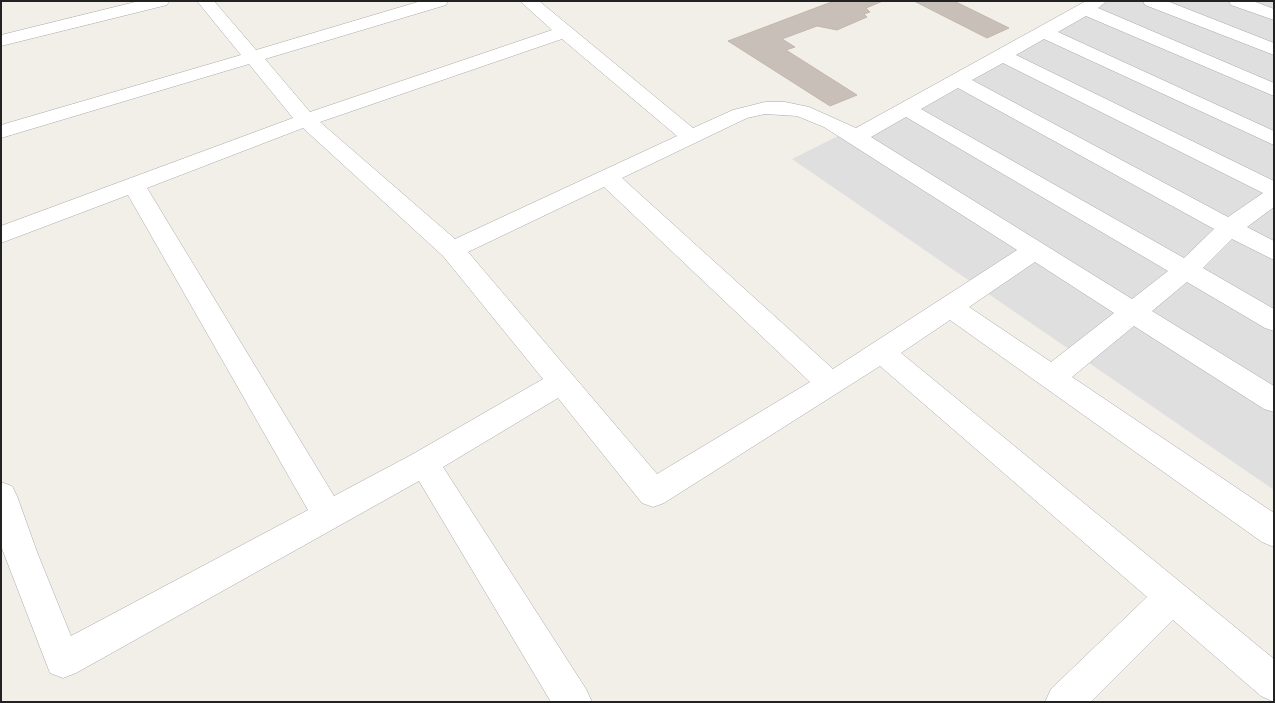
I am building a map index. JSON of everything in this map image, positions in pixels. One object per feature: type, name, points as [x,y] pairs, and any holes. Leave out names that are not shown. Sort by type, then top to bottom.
[{"type":"street","points":[[1,41],[161,1]]},
{"type":"street","points":[[205,1],[306,120],[452,250],[652,493],[882,352],[1035,250]]},
{"type":"street","points":[[1,132],[440,1]]},
{"type":"street","points":[[528,1],[691,137]]},
{"type":"street","points":[[1152,1],[1274,50]]},
{"type":"street","points":[[1237,1],[1274,15]]},
{"type":"street","points":[[856,137],[1092,5],[1274,90]]},
{"type":"street","points":[[1,235],[306,120],[565,32]]},
{"type":"street","points":[[1044,32],[1274,139]]},
{"type":"street","points":[[1002,55],[1274,190]]},
{"type":"street","points":[[958,80],[1274,252]]},
{"type":"street","points":[[452,250],[740,114],[765,108],[785,108],[802,111],[831,123],[856,137],[1274,401]]},
{"type":"street","points":[[907,109],[1274,321]]},
{"type":"street","points":[[606,176],[831,384]]},
{"type":"street","points":[[134,186],[328,514]]},
{"type":"street","points":[[1051,378],[1186,270],[1229,228],[1274,196]]},
{"type":"street","points":[[950,307],[1274,532]]},
{"type":"street","points":[[882,352],[1274,684]]},
{"type":"street","points":[[1,496],[11,556],[63,660],[424,463],[560,383]]},
{"type":"street","points":[[424,463],[573,702]]},
{"type":"street","points":[[1064,702],[1172,597]]},
{"type":"shaded area","points":[[1108,1],[1274,1],[1274,490],[792,159]]},
{"type":"building","points":[[834,1],[883,1],[866,8],[870,12],[864,14],[867,17],[837,30],[817,26],[782,39],[795,47],[786,50],[857,95],[830,106],[728,41]]},
{"type":"building","points":[[914,1],[954,1],[1009,28],[987,38]]}]
